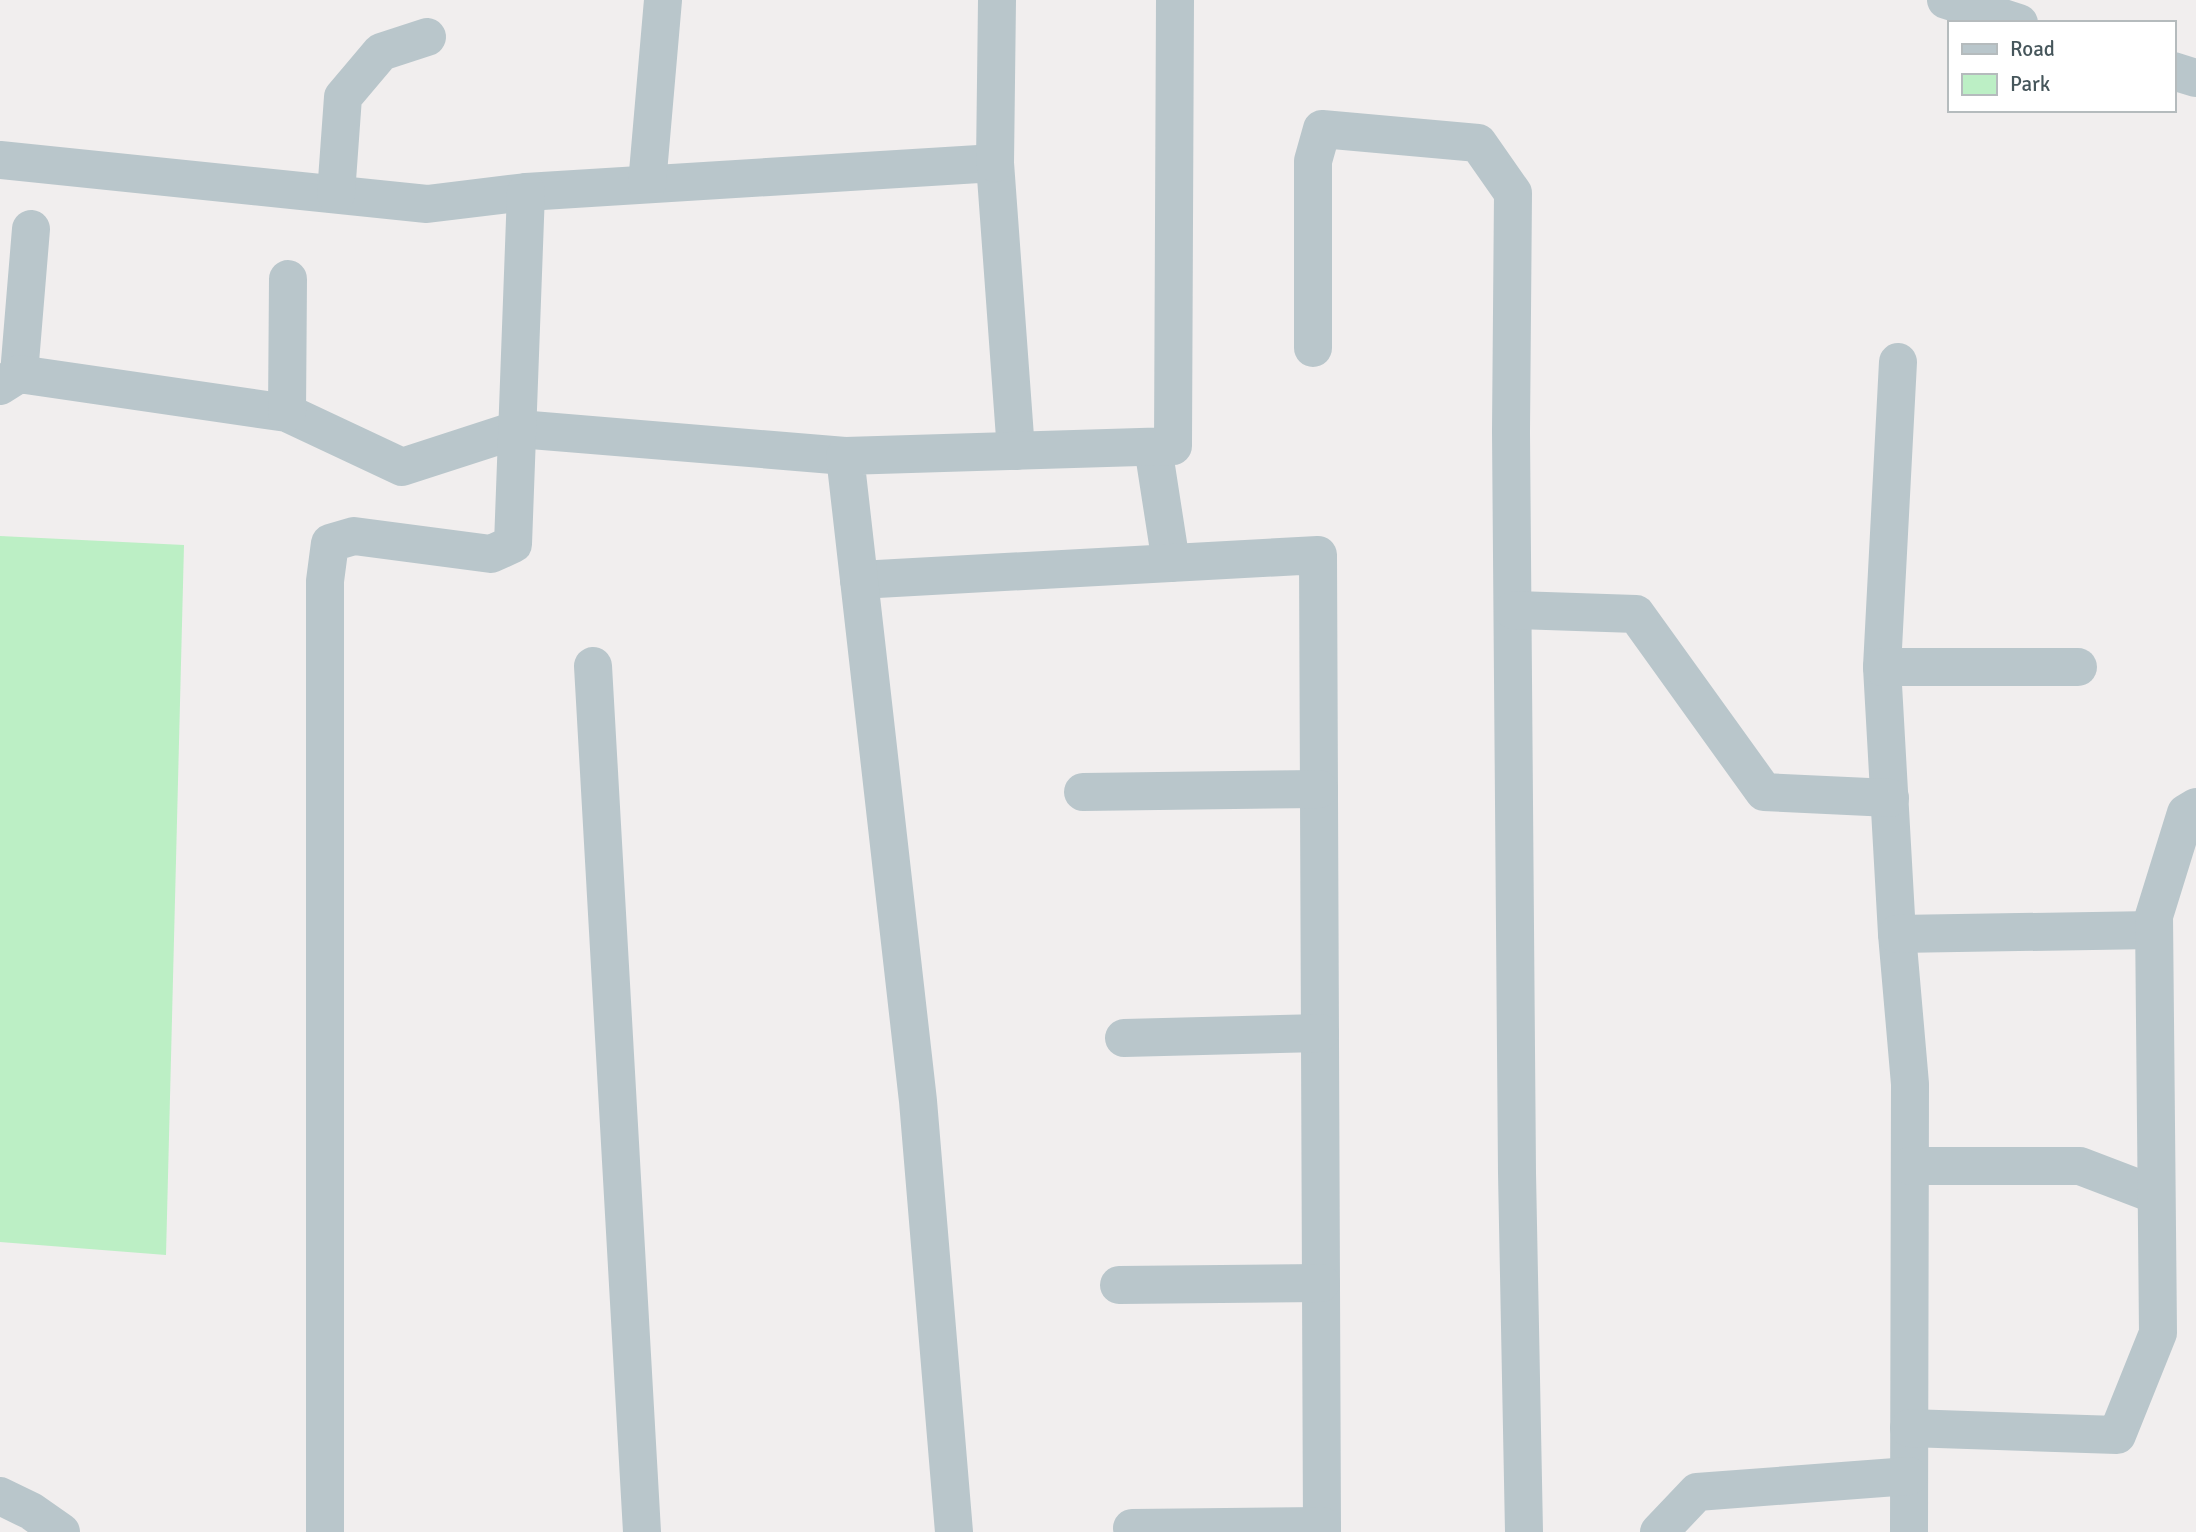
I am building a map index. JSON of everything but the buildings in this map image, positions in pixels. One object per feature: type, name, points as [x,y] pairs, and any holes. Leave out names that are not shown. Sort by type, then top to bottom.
[{"type":"street","points":[[647,184],[663,0]]},
{"type":"street","points":[[997,0],[995,163],[1016,451]]},
{"type":"street","points":[[31,229],[9,380],[287,413],[402,467],[519,429],[845,456],[1173,446],[1175,0]]},
{"type":"street","points":[[1946,0],[2013,21]]},
{"type":"street","points":[[335,194],[344,97],[382,52],[427,37]]},
{"type":"street","points":[[2175,72],[2196,78]]},
{"type":"street","points":[[1313,348],[1313,161],[1322,129],[1478,143],[1513,193],[1517,1146],[1524,1532]]},
{"type":"street","points":[[0,160],[426,204],[526,192],[995,163]]},
{"type":"street","points":[[325,1532],[325,581],[330,543],[354,536],[491,554],[513,544],[526,192]]},
{"type":"street","points":[[287,413],[288,279]]},
{"type":"street","points":[[1898,362],[1882,667],[1897,934],[1910,1084],[1909,1532]]},
{"type":"street","points":[[1153,447],[1171,563]]},
{"type":"street","points":[[845,456],[918,1101],[954,1532]]},
{"type":"street","points":[[859,580],[1318,555],[1322,1529],[1132,1528]]},
{"type":"street","points":[[1513,610],[1636,614],[1764,792],[1890,798]]},
{"type":"street","points":[[593,666],[642,1532]]},
{"type":"street","points":[[1882,667],[2078,667]]},
{"type":"street","points":[[1083,792],[1320,789]]},
{"type":"street","points":[[1909,1428],[2117,1436],[2158,1333],[2154,916],[2186,813],[2196,807]]},
{"type":"street","points":[[1897,934],[2154,930]]},
{"type":"street","points":[[1124,1038],[1320,1032]]},
{"type":"street","points":[[1910,1166],[2080,1166],[2156,1195]]},
{"type":"street","points":[[1119,1285],[1321,1283]]},
{"type":"street","points":[[1659,1532],[1697,1492],[1909,1476]]},
{"type":"street","points":[[0,1496],[31,1511],[61,1532]]},
{"type":"green space","points":[[0,536],[184,545],[166,1255],[0,1242]]}]
